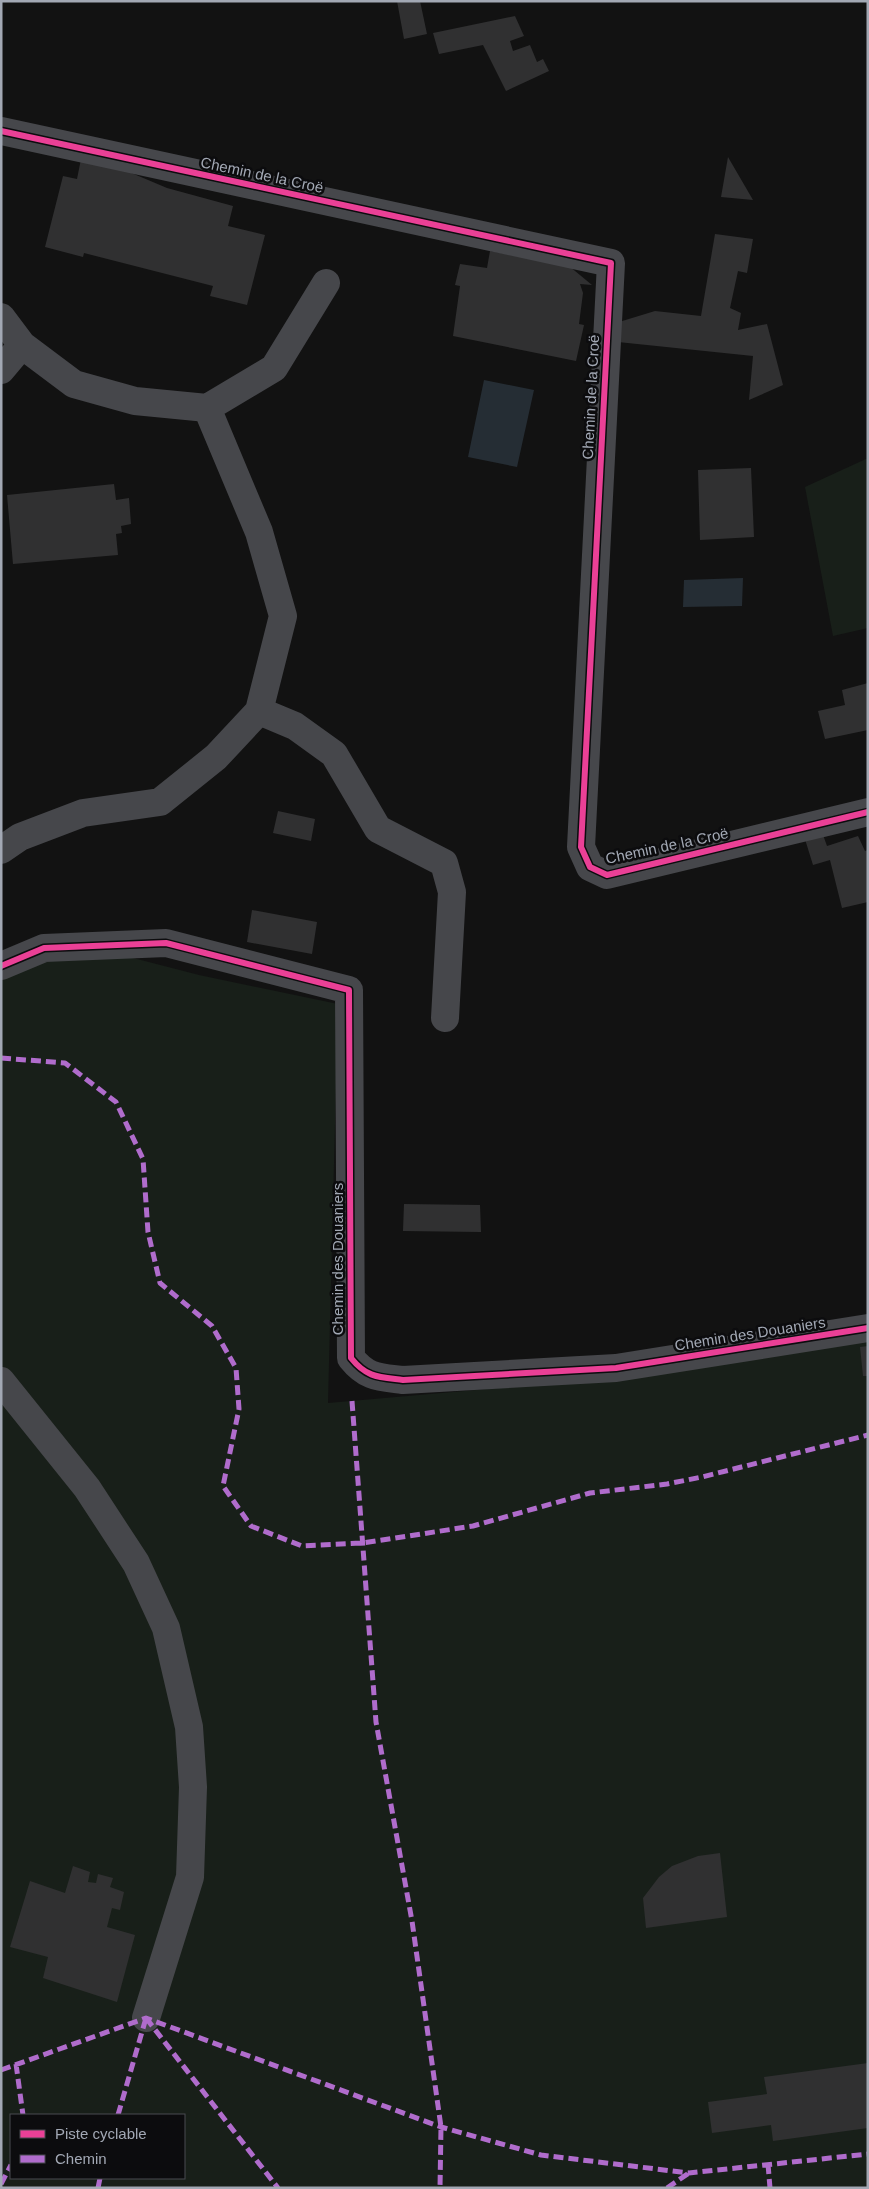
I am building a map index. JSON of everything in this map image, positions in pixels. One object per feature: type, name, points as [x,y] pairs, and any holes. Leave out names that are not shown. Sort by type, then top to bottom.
[{"type":"street","name":"Chemin de la Croë","points":[[1,132],[611,263],[581,847],[590,867],[607,875],[868,812]]},
{"type":"street","points":[[1,317],[22,344],[74,384],[135,401],[207,408],[274,368],[326,283]]},
{"type":"street","points":[[1,370],[22,344]]},
{"type":"street","points":[[1,850],[20,837],[83,813],[160,802],[216,757],[259,711],[283,616],[259,532],[207,408]]},
{"type":"street","points":[[259,711],[295,726],[334,754],[378,829],[444,863],[452,892],[445,1018]]},
{"type":"street","name":"Chemin des Douaniers","points":[[1,966],[44,948],[166,943],[349,990],[351,1358],[362,1371],[368,1374],[403,1380],[616,1368],[868,1328]]},
{"type":"street","points":[[1,1382],[86,1488],[136,1563],[166,1628],[189,1727],[193,1787],[190,1878],[146,2018]]},
{"type":"shaded area","points":[[484,380],[534,390],[517,467],[468,457]]},
{"type":"shaded area","points":[[868,458],[868,628],[833,636],[805,487]]},
{"type":"shaded area","points":[[743,578],[742,606],[683,607],[684,580]]},
{"type":"shaded area","points":[[106,951],[199,975],[338,1004],[328,1403],[614,1378],[868,1338],[868,2188],[1,2188],[1,972],[28,959]]},
{"type":"building","points":[[397,1],[420,1],[427,34],[404,39]]},
{"type":"building","points":[[515,16],[524,36],[510,41],[513,51],[530,45],[537,62],[543,59],[549,71],[506,91],[483,45],[439,54],[433,33]]},
{"type":"building","points":[[728,157],[753,200],[721,197]]},
{"type":"building","points":[[81,159],[122,169],[167,188],[233,206],[228,226],[265,235],[247,305],[210,296],[213,286],[84,253],[83,257],[45,247],[63,176],[77,179]]},
{"type":"building","points":[[715,234],[753,239],[747,273],[738,271],[730,308],[741,313],[738,330],[767,324],[783,385],[749,400],[753,356],[618,342],[619,322],[655,311],[701,316]]},
{"type":"building","points":[[490,251],[569,266],[592,285],[580,284],[583,293],[579,324],[584,325],[576,361],[453,336],[460,286],[455,285],[460,264],[487,268]]},
{"type":"building","points":[[751,468],[754,537],[700,540],[698,470]]},
{"type":"building","points":[[114,484],[116,500],[129,498],[131,524],[121,526],[122,533],[116,534],[118,555],[13,564],[7,495]]},
{"type":"building","points":[[868,683],[868,730],[825,739],[818,711],[845,705],[842,690]]},
{"type":"building","points":[[278,811],[315,819],[311,841],[273,833]]},
{"type":"building","points":[[822,832],[827,846],[858,836],[865,851],[868,850],[868,902],[842,908],[830,860],[813,865],[804,836]]},
{"type":"building","points":[[252,910],[317,922],[312,954],[247,942]]},
{"type":"building","points":[[404,1204],[480,1205],[481,1232],[403,1231]]},
{"type":"building","points":[[868,1346],[868,1376],[863,1376],[860,1347]]},
{"type":"building","points":[[720,1853],[727,1917],[646,1928],[643,1898],[659,1877],[672,1866],[698,1856]]},
{"type":"building","points":[[73,1866],[90,1872],[88,1882],[96,1883],[98,1874],[113,1878],[110,1887],[124,1892],[120,1910],[112,1908],[107,1927],[135,1935],[117,2002],[43,1978],[48,1957],[10,1947],[30,1881],[65,1893]]},
{"type":"building","points":[[868,2063],[868,2128],[773,2141],[771,2125],[712,2133],[708,2102],[767,2094],[764,2077]]},
{"type":"marked path","points":[[1,1058],[65,1063],[116,1102],[143,1159],[148,1232],[160,1283],[212,1326],[236,1368],[239,1409],[223,1486],[251,1526],[302,1546],[363,1543],[473,1526],[590,1493],[667,1484],[702,1477],[868,1435]]},
{"type":"marked path","points":[[352,1401],[376,1722],[412,1921],[441,2127],[440,2188]]},
{"type":"marked path","points":[[146,2018],[278,2188]]},
{"type":"marked path","points":[[1,2070],[146,2018],[441,2127],[541,2155],[689,2173],[868,2154]]},
{"type":"marked path","points":[[118,2114],[146,2018]]},
{"type":"marked path","points":[[16,2064],[23,2114]]},
{"type":"marked path","points":[[768,2164],[770,2188]]},
{"type":"marked path","points":[[1,2184],[10,2167]]},
{"type":"marked path","points":[[667,2188],[689,2173]]},
{"type":"marked path","points":[[98,2188],[100,2179]]},
{"type":"cycle path","points":[[1,131],[611,263],[581,847],[590,867],[607,875],[868,812]]},
{"type":"cycle path","points":[[1,966],[44,948],[166,943],[349,990],[351,1358],[368,1373],[380,1377],[403,1380],[616,1368],[868,1328]]}]
